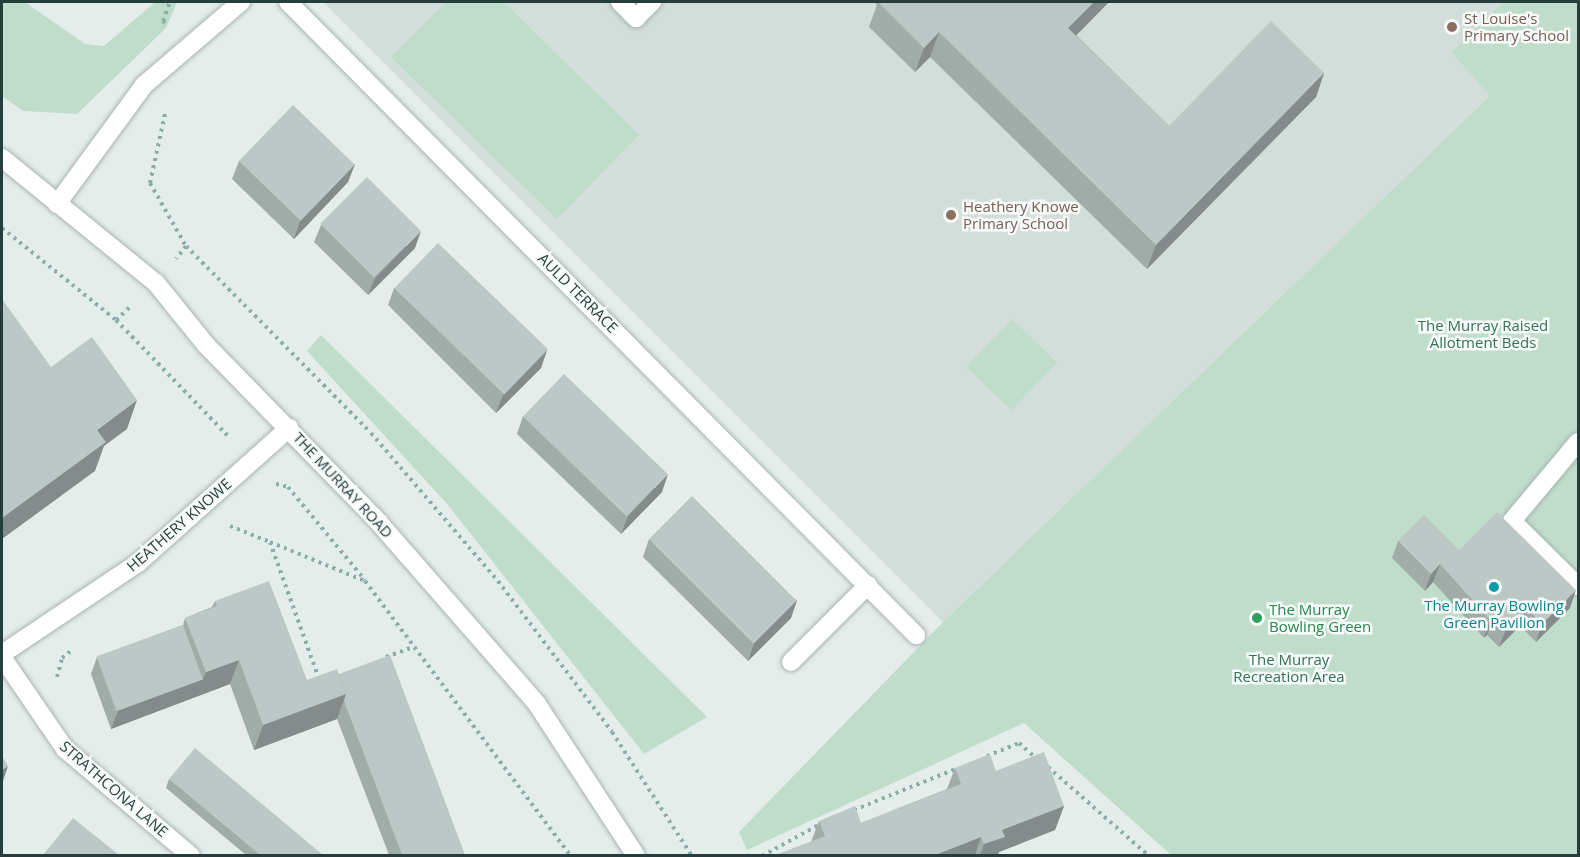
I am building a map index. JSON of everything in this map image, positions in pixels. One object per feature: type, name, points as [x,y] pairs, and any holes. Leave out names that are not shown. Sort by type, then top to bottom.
[{"type":"street","points":[[57,204],[144,85],[242,2]]},
{"type":"street","name":"AULD TERRACE","points":[[288,2],[916,635]]},
{"type":"street","points":[[620,2],[636,18],[652,2]]},
{"type":"street","name":"THE MURRAY ROAD","points":[[2,158],[156,283],[206,345],[374,517],[537,704],[636,855]]},
{"type":"street","name":"HEATHERY KNOWE","points":[[2,656],[138,563],[289,428]]},
{"type":"street","points":[[1578,442],[1512,521],[1578,586]]},
{"type":"street","points":[[791,662],[868,585]]},
{"type":"street","name":"STRATHCONA LANE","points":[[2,656],[65,749],[191,855]]},
{"type":"path","points":[[186,246],[371,433],[498,581],[612,732],[692,855]]},
{"type":"path","points":[[116,320],[194,397],[272,484],[288,487],[365,581],[571,855]]},
{"type":"path","points":[[227,525],[365,581]]},
{"type":"path","points":[[270,543],[320,682],[331,678]]},
{"type":"path","points":[[56,681],[62,658],[77,645]]},
{"type":"path","points":[[382,659],[414,647]]},
{"type":"path","points":[[975,761],[1019,743],[1149,855]]},
{"type":"path","points":[[844,814],[964,765]]},
{"type":"path","points":[[762,855],[833,819]]},
{"type":"shaded area","name":"Heathery Knowe Primary School","points":[[323,2],[1503,2],[1451,52],[1491,96],[943,622]]},
{"type":"green space","points":[[2,2],[25,2],[85,44],[104,46],[155,2],[177,2],[166,28],[77,114],[23,111],[2,96]]},
{"type":"green space","points":[[446,2],[504,2],[639,135],[557,219],[391,57]]},
{"type":"green space","name":"The Murray Recreation Area","points":[[1503,2],[1578,2],[1578,855],[1171,855],[1024,723],[747,850],[739,832],[943,622],[1490,96],[1451,52]]},
{"type":"green space","points":[[1012,319],[1057,363],[1011,410],[966,366]]},
{"type":"green space","points":[[321,335],[707,717],[644,754],[448,505],[307,351]]},
{"type":"building","points":[[878,2],[1094,2],[1068,28],[1169,126],[1271,21],[1324,73],[1156,245],[939,32],[924,48]]},
{"type":"building","points":[[293,105],[355,165],[301,221],[239,161]]},
{"type":"building","points":[[367,177],[421,231],[374,277],[320,224]]},
{"type":"building","points":[[438,243],[548,349],[504,395],[394,288]]},
{"type":"building","points":[[2,299],[51,367],[92,337],[137,400],[97,430],[106,442],[2,518]]},
{"type":"building","points":[[564,374],[668,474],[627,516],[523,416]]},
{"type":"building","points":[[692,496],[797,601],[754,644],[649,539]]},
{"type":"building","name":"The Murray Bowling Green Pavilion","points":[[1497,512],[1576,590],[1542,624],[1527,608],[1506,629],[1493,617],[1490,620],[1440,564],[1431,574],[1398,541],[1424,515],[1459,550]]},
{"type":"building","points":[[269,581],[307,680],[337,669],[346,694],[263,725],[239,660],[206,672],[185,618],[217,606],[215,601]]},
{"type":"building","points":[[183,625],[203,680],[116,711],[97,656]]},
{"type":"building","points":[[390,655],[465,855],[402,855],[344,701],[346,694],[339,674]]},
{"type":"building","points":[[195,748],[323,855],[260,855],[169,779]]},
{"type":"building","points":[[1044,752],[1064,806],[1002,830],[1005,837],[984,844],[981,837],[935,855],[776,855],[825,836],[819,821],[855,806],[861,823],[961,784],[955,768],[990,754],[996,771]]},
{"type":"building","points":[[2,756],[8,766],[2,770]]},
{"type":"building","points":[[73,818],[119,855],[43,855]]},
{"type":"place","name":"St Louise's Primary School","points":[[1452,27]]},
{"type":"place","name":"Heathery Knowe Primary School","points":[[951,215]]},
{"type":"place","name":"The Murray Bowling Green Pavilion","points":[[1494,587]]},
{"type":"place","name":"The Murray Bowling Green","points":[[1257,618]]},
{"type":"park label","name":"The Murray Raised Allotment Beds","points":[[1483,334]]}]
